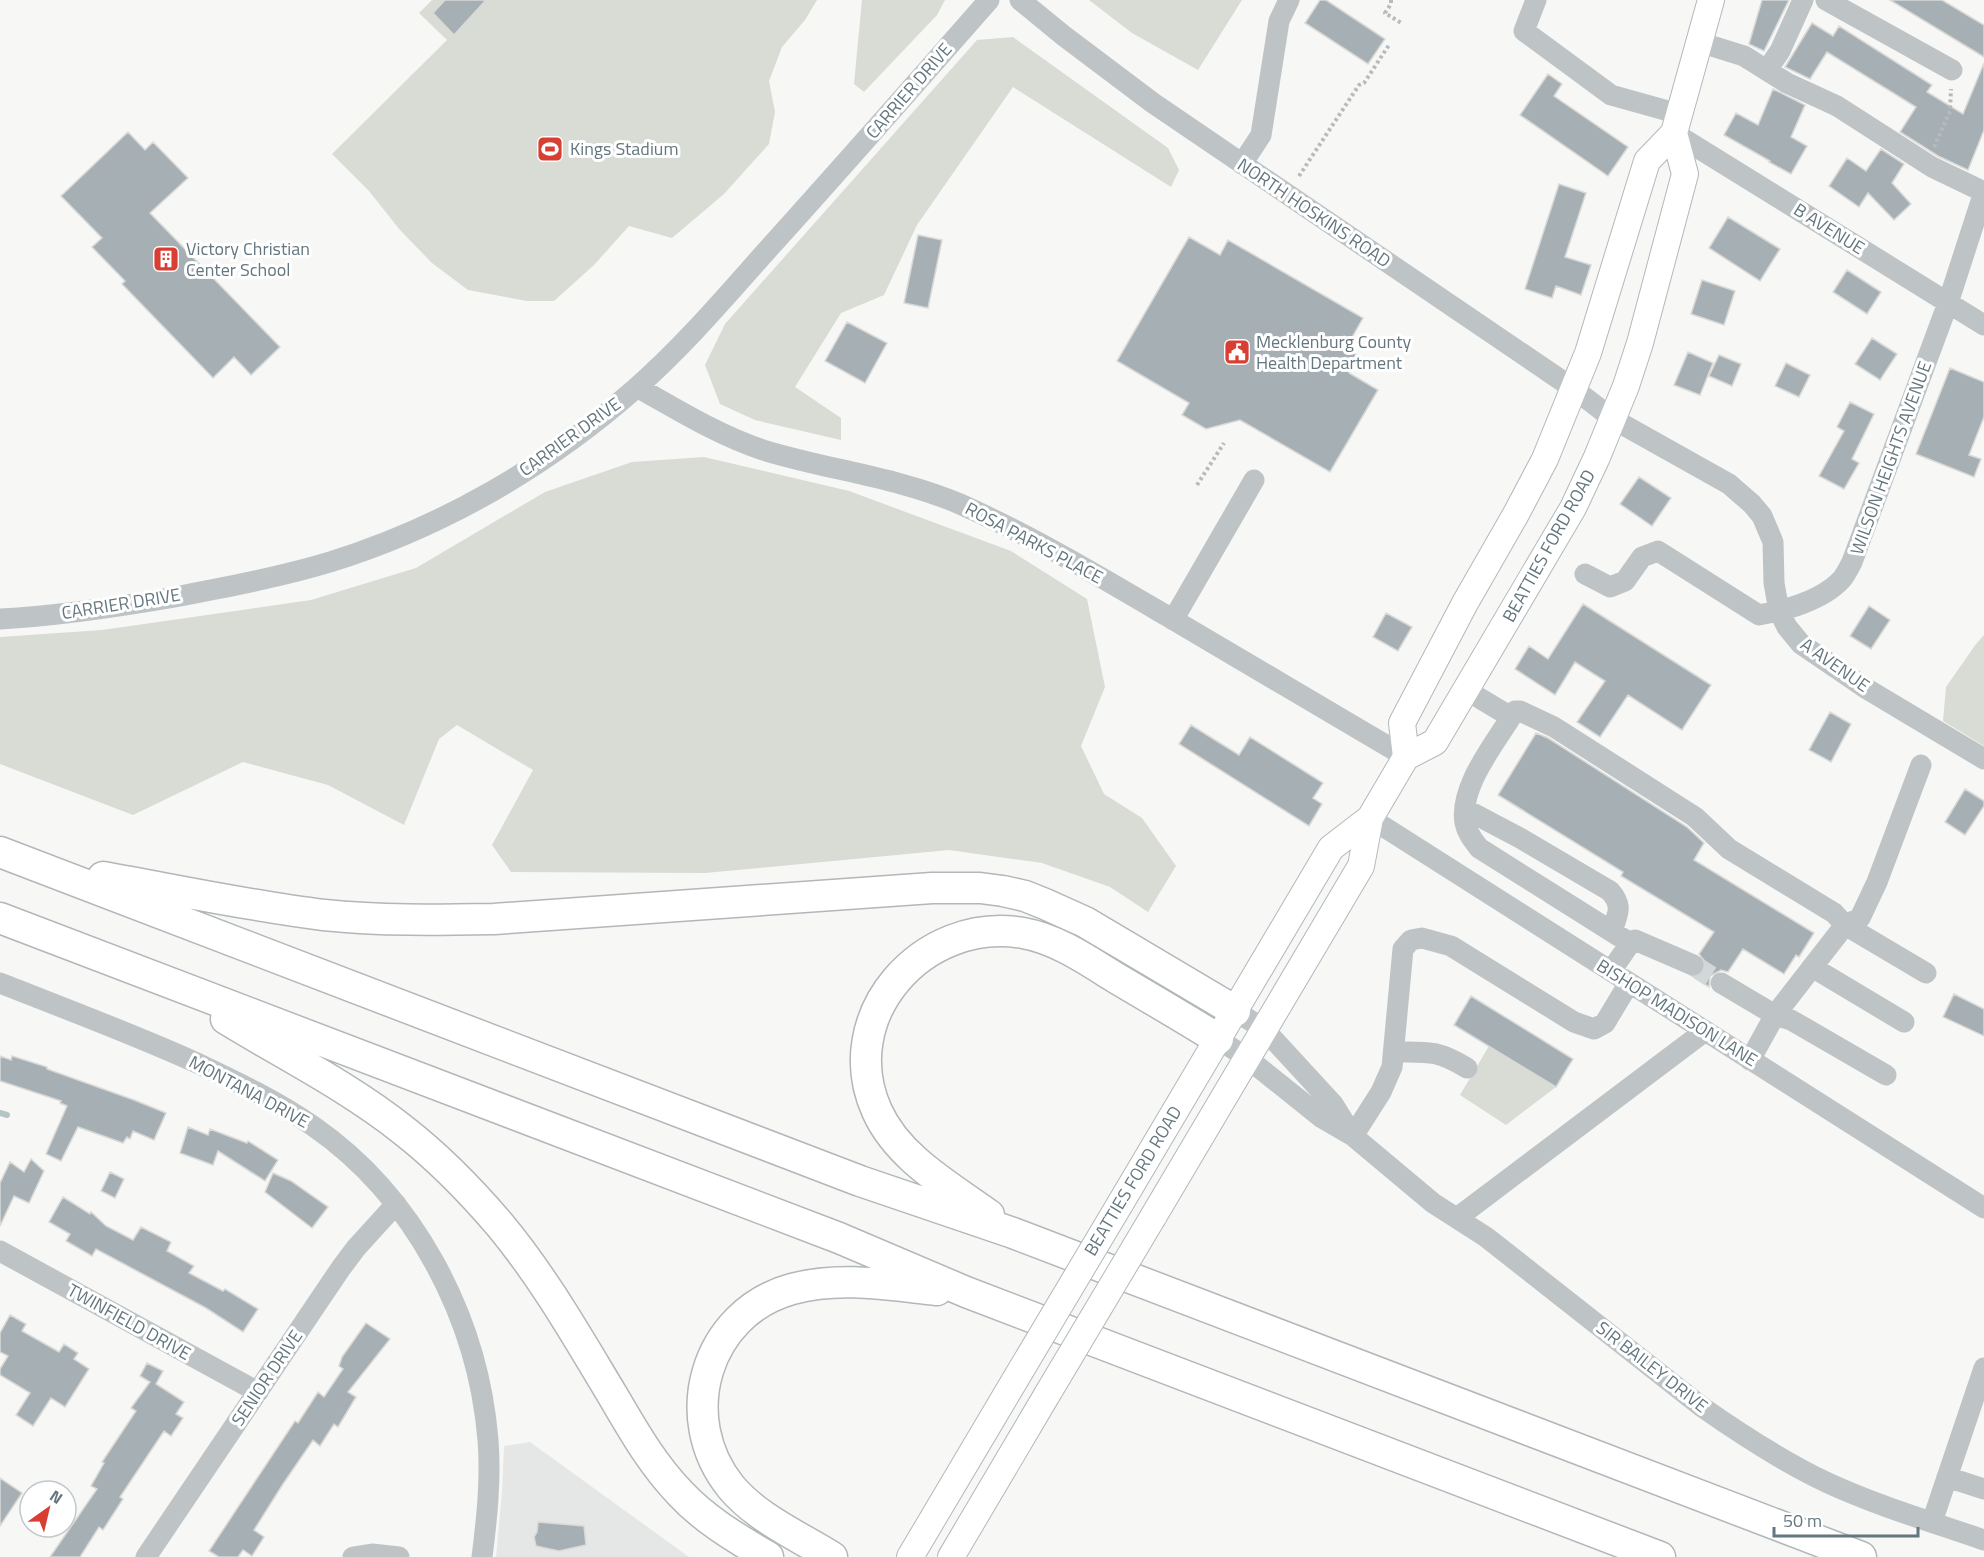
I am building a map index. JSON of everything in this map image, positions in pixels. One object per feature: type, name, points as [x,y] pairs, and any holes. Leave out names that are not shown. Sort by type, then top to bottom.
[{"type":"highway","points":[[0,852],[860,1181],[1013,1233],[1861,1557]]},
{"type":"highway","points":[[28,863],[273,908],[326,915],[425,920],[494,919],[932,888],[980,888],[1025,896],[1067,912],[1235,1011]]},
{"type":"highway","points":[[0,918],[839,1238],[966,1292],[1660,1557]]},
{"type":"highway","points":[[1013,1233],[909,1154],[886,1129],[871,1096],[866,1079],[865,1062],[869,1028],[883,997],[920,957],[935,948],[984,932],[1002,931],[1037,936],[1069,950],[1218,1039]]},
{"type":"highway","points":[[156,978],[372,1108],[402,1129],[454,1175],[501,1227],[530,1264],[643,1446],[667,1480],[711,1522],[768,1557]]},
{"type":"highway","points":[[832,1557],[750,1506],[730,1486],[719,1468],[706,1435],[703,1406],[707,1376],[718,1346],[736,1321],[761,1302],[776,1294],[806,1286],[855,1282],[966,1292]]},
{"type":"main road","points":[[1406,757],[1402,723],[1465,603],[1532,486],[1574,390],[1607,295],[1647,161],[1677,124],[1711,0]]},
{"type":"main road","name":"BEATTIES FORD ROAD","points":[[951,1557],[1362,866],[1370,818],[1406,757],[1435,742],[1573,508],[1613,419],[1640,343],[1685,174],[1677,124]]},
{"type":"main road","name":"BEATTIES FORD ROAD","points":[[910,1557],[1331,848],[1370,818]]},
{"type":"street","name":"CARRIER DRIVE","points":[[0,619],[68,613],[211,590],[288,573],[378,546],[457,510],[530,468],[571,440],[637,387],[696,329],[989,0]]},
{"type":"street","name":"NORTH HOSKINS ROAD","points":[[1020,0],[1119,78],[1613,419]]},
{"type":"street","points":[[1242,164],[1261,135],[1279,21],[1289,0]]},
{"type":"street","name":"B AVENUE","points":[[1536,0],[1524,31],[1611,94],[1677,124],[1984,325]]},
{"type":"street","points":[[1767,70],[1780,51],[1803,0]]},
{"type":"street","points":[[1826,0],[1952,70]]},
{"type":"street","points":[[1699,42],[1744,56],[1787,83],[1837,106],[1932,167],[1984,192]]},
{"type":"street","name":"WILSON HEIGHTS AVENUE","points":[[1779,611],[1826,592],[1841,579],[1852,562],[1948,303],[1984,192]]},
{"type":"street","name":"ROSA PARKS PLACE","points":[[637,387],[700,423],[762,449],[896,482],[956,502],[1032,539],[1406,757]]},
{"type":"street","name":"A AVENUE","points":[[1613,419],[1729,484],[1752,504],[1762,516],[1773,542],[1774,583],[1779,611],[1787,627],[1809,651],[1867,689],[1984,759]]},
{"type":"street","points":[[1173,620],[1254,480]]},
{"type":"street","points":[[1585,574],[1610,587],[1625,581],[1642,556],[1658,551],[1759,615],[1779,611]]},
{"type":"street","points":[[1466,690],[1511,717]]},
{"type":"street","points":[[1630,943],[1479,848],[1469,834],[1465,823],[1468,789],[1515,711],[1520,711],[1554,727],[1695,817],[1729,849],[1834,913],[1845,925],[1926,973]]},
{"type":"street","points":[[1750,1060],[1775,1015],[1812,967],[1845,925],[1860,918],[1873,891],[1920,765]]},
{"type":"street","points":[[1465,809],[1520,838],[1610,891],[1618,901],[1619,908],[1611,932]]},
{"type":"street","name":"BISHOP MADISON LANE","points":[[1370,818],[1984,1208]]},
{"type":"street","points":[[1353,1136],[1381,1092],[1392,1067],[1403,949],[1411,940],[1422,938],[1451,946],[1574,1022],[1594,1029],[1605,1023],[1629,983]]},
{"type":"street","points":[[1611,971],[1630,943],[1635,940],[1693,965]]},
{"type":"street","points":[[1812,967],[1904,1022]]},
{"type":"street","name":"MONTANA DRIVE","points":[[0,983],[130,1034],[219,1073],[259,1094],[305,1120],[334,1142],[378,1183],[396,1204],[415,1230],[446,1284],[465,1334],[478,1379],[488,1439],[489,1469],[482,1557]]},
{"type":"street","points":[[1721,983],[1886,1075]]},
{"type":"street","name":"SIR BAILEY DRIVE","points":[[1235,1011],[1264,1029],[1333,1104],[1353,1136]]},
{"type":"street","points":[[1457,1218],[1705,1031]]},
{"type":"street","name":"SIR BAILEY DRIVE","points":[[1218,1039],[1247,1058],[1322,1118],[1353,1136],[1433,1203],[1486,1237],[1702,1407],[1756,1444],[1828,1483],[1984,1540]]},
{"type":"street","points":[[1395,1052],[1430,1052],[1447,1056],[1467,1068]]},
{"type":"street","name":"SENIOR DRIVE","points":[[146,1557],[356,1248],[396,1204]]},
{"type":"street","name":"TWINFIELD DRIVE","points":[[0,1251],[258,1392]]},
{"type":"street","points":[[1932,1522],[1984,1368]]},
{"type":"street","points":[[1947,1477],[1984,1489]]},
{"type":"street","points":[[352,1557],[372,1554],[399,1557]]},
{"type":"path","points":[[1391,0],[1385,13],[1403,24]]},
{"type":"path","points":[[1299,176],[1359,84],[1364,83],[1389,45]]},
{"type":"path","points":[[1932,167],[1932,154],[1950,111],[1952,70]]},
{"type":"path","points":[[1197,485],[1224,443]]},
{"type":"shaded area","name":"Kings Stadium","points":[[432,0],[817,0],[805,20],[782,47],[769,81],[775,112],[769,144],[724,194],[672,238],[629,226],[594,265],[554,301],[527,301],[468,290],[432,263],[400,230],[369,191],[332,154],[447,40],[419,13]]},
{"type":"shaded area","points":[[862,0],[945,0],[937,15],[864,92],[854,84]]},
{"type":"shaded area","points":[[1089,0],[1242,0],[1198,70],[1132,33]]},
{"type":"shaded area","points":[[1013,37],[1168,148],[1179,170],[1171,187],[1013,87],[917,225],[884,295],[841,313],[795,387],[841,418],[841,440],[755,420],[720,404],[705,365],[725,324],[977,40]]},
{"type":"shaded area","points":[[704,457],[849,491],[1011,551],[1087,599],[1105,687],[1081,746],[1104,794],[1142,818],[1176,866],[1148,912],[1110,887],[1042,863],[949,850],[705,873],[511,872],[492,845],[533,770],[457,725],[439,739],[404,825],[328,785],[243,762],[133,815],[0,764],[0,637],[102,630],[311,600],[416,568],[545,492],[632,462]]},
{"type":"shaded area","points":[[1984,635],[1984,746],[1943,721],[1946,687]]},
{"type":"shaded area","points":[[1489,1046],[1556,1087],[1506,1125],[1460,1095]]},
{"type":"shaded area","points":[[530,1442],[689,1557],[496,1557],[504,1446]]},
{"type":"building","points":[[445,0],[486,0],[454,35],[433,13]]},
{"type":"building","points":[[1320,0],[1326,0],[1385,39],[1368,64],[1305,23]]},
{"type":"building","points":[[1762,0],[1789,0],[1764,51],[1749,44]]},
{"type":"building","points":[[1890,0],[1942,0],[1984,25],[1984,57]]},
{"type":"building","points":[[1812,23],[1833,36],[1839,26],[1932,85],[1927,92],[1963,114],[1984,63],[1984,130],[1968,170],[1938,156],[1900,132],[1916,107],[1827,52],[1810,79],[1785,67]]},
{"type":"building","points":[[1548,74],[1562,84],[1554,96],[1628,147],[1608,176],[1520,115]]},
{"type":"building","points":[[1773,89],[1805,105],[1791,137],[1807,146],[1791,174],[1724,135],[1736,113],[1758,125]]},
{"type":"building","name":"Victory Christian Center School","points":[[128,132],[145,150],[153,142],[188,178],[150,213],[280,347],[251,375],[234,357],[213,378],[122,284],[125,281],[92,247],[102,238],[61,196]]},
{"type":"building","points":[[1881,149],[1904,164],[1892,183],[1911,204],[1894,220],[1868,193],[1859,207],[1829,186],[1847,158],[1866,171]]},
{"type":"building","points":[[1559,184],[1586,193],[1565,257],[1591,265],[1581,295],[1556,286],[1552,298],[1525,289]]},
{"type":"building","points":[[1728,217],[1780,249],[1760,281],[1709,248]]},
{"type":"building","points":[[918,235],[942,240],[928,308],[904,303]]},
{"type":"building","name":"Mecklenburg County Health Department","points":[[1189,237],[1220,255],[1228,240],[1363,318],[1346,348],[1358,356],[1349,373],[1378,390],[1330,472],[1240,420],[1206,429],[1182,415],[1189,403],[1117,361]]},
{"type":"building","points":[[1847,270],[1881,292],[1867,314],[1833,292]]},
{"type":"building","points":[[1702,280],[1735,291],[1724,325],[1691,314]]},
{"type":"building","points":[[847,322],[887,343],[865,383],[825,361]]},
{"type":"building","points":[[1872,338],[1897,354],[1880,380],[1855,364]]},
{"type":"building","points":[[1688,352],[1713,363],[1700,395],[1674,385]]},
{"type":"building","points":[[1719,355],[1741,364],[1732,386],[1709,376]]},
{"type":"building","points":[[1786,363],[1810,375],[1799,397],[1775,386]]},
{"type":"building","points":[[1950,368],[1984,382],[1984,417],[1969,455],[1981,459],[1974,477],[1916,454]]},
{"type":"building","points":[[1850,402],[1874,414],[1852,459],[1859,463],[1844,489],[1819,476],[1844,431],[1837,427]]},
{"type":"building","points":[[1639,477],[1671,498],[1652,526],[1620,504]]},
{"type":"building","points":[[1583,604],[1711,685],[1682,730],[1628,695],[1600,737],[1577,722],[1605,681],[1575,662],[1555,695],[1515,669],[1529,646],[1548,659]]},
{"type":"building","points":[[1869,606],[1890,620],[1871,649],[1850,636]]},
{"type":"building","points":[[1386,613],[1412,627],[1398,651],[1373,637]]},
{"type":"building","points":[[1830,712],[1851,724],[1831,762],[1809,750]]},
{"type":"building","points":[[1191,725],[1239,755],[1250,737],[1323,783],[1313,798],[1322,804],[1309,826],[1179,744]]},
{"type":"building","points":[[1536,733],[1548,738],[1687,827],[1704,843],[1694,860],[1814,933],[1799,957],[1796,955],[1784,974],[1743,949],[1728,972],[1721,970],[1710,976],[1709,987],[1695,978],[1705,969],[1706,963],[1699,954],[1714,932],[1621,876],[1623,872],[1498,795]]},
{"type":"building","points":[[1965,789],[1984,801],[1984,806],[1965,835],[1945,822]]},
{"type":"building","points":[[1954,994],[1984,1009],[1984,1036],[1943,1017]]},
{"type":"building","points":[[1471,996],[1573,1059],[1556,1087],[1454,1025]]},
{"type":"building","points":[[0,1056],[11,1060],[12,1056],[47,1067],[47,1069],[166,1113],[154,1140],[133,1131],[130,1139],[127,1137],[123,1143],[78,1127],[61,1161],[46,1154],[67,1106],[60,1103],[61,1101],[0,1081]]},
{"type":"building","points":[[188,1127],[208,1135],[210,1129],[247,1143],[248,1141],[278,1160],[265,1181],[218,1151],[213,1165],[180,1153]]},
{"type":"building","points":[[31,1159],[44,1171],[29,1203],[14,1196],[0,1226],[0,1183],[10,1162],[24,1172]]},
{"type":"building","points":[[110,1172],[124,1179],[115,1198],[101,1191]]},
{"type":"building","points":[[273,1173],[291,1181],[328,1207],[312,1228],[265,1192]]},
{"type":"building","points":[[63,1197],[90,1214],[91,1212],[106,1226],[133,1240],[141,1227],[171,1242],[167,1251],[194,1266],[189,1273],[223,1291],[225,1289],[258,1309],[243,1332],[206,1308],[96,1249],[92,1256],[66,1241],[70,1234],[49,1222]]},
{"type":"building","points":[[10,1315],[26,1324],[22,1331],[59,1352],[64,1344],[78,1353],[74,1359],[89,1369],[65,1407],[51,1398],[33,1426],[16,1415],[30,1393],[0,1375],[0,1369],[8,1356],[0,1352],[0,1333]]},
{"type":"building","points":[[366,1323],[390,1339],[348,1392],[356,1397],[338,1427],[334,1424],[320,1446],[313,1440],[283,1484],[254,1530],[264,1537],[252,1556],[243,1550],[238,1557],[219,1557],[209,1551],[295,1421],[298,1423],[318,1392],[324,1397],[343,1369],[339,1366],[342,1357]]},
{"type":"building","points":[[147,1363],[163,1371],[156,1384],[184,1402],[176,1414],[183,1418],[171,1436],[164,1431],[120,1497],[123,1499],[103,1530],[99,1527],[80,1557],[50,1557],[62,1539],[78,1539],[78,1516],[97,1489],[91,1486],[104,1463],[102,1462],[136,1411],[131,1408],[150,1382],[140,1376]]},
{"type":"building","points":[[0,1478],[18,1490],[18,1499],[0,1526]]},
{"type":"building","points":[[538,1522],[584,1526],[586,1545],[559,1551],[536,1546],[534,1537]]},
{"type":"waterway","points":[[0,1113],[7,1115]]},
{"type":"tunnel","points":[[1693,965],[1721,983]]},
{"type":"place","name":"Kings Stadium","points":[[550,149]]},
{"type":"place","name":"Victory Christian Center School","points":[[166,259]]},
{"type":"place","name":"Mecklenburg County Health Department","points":[[1237,352]]}]
